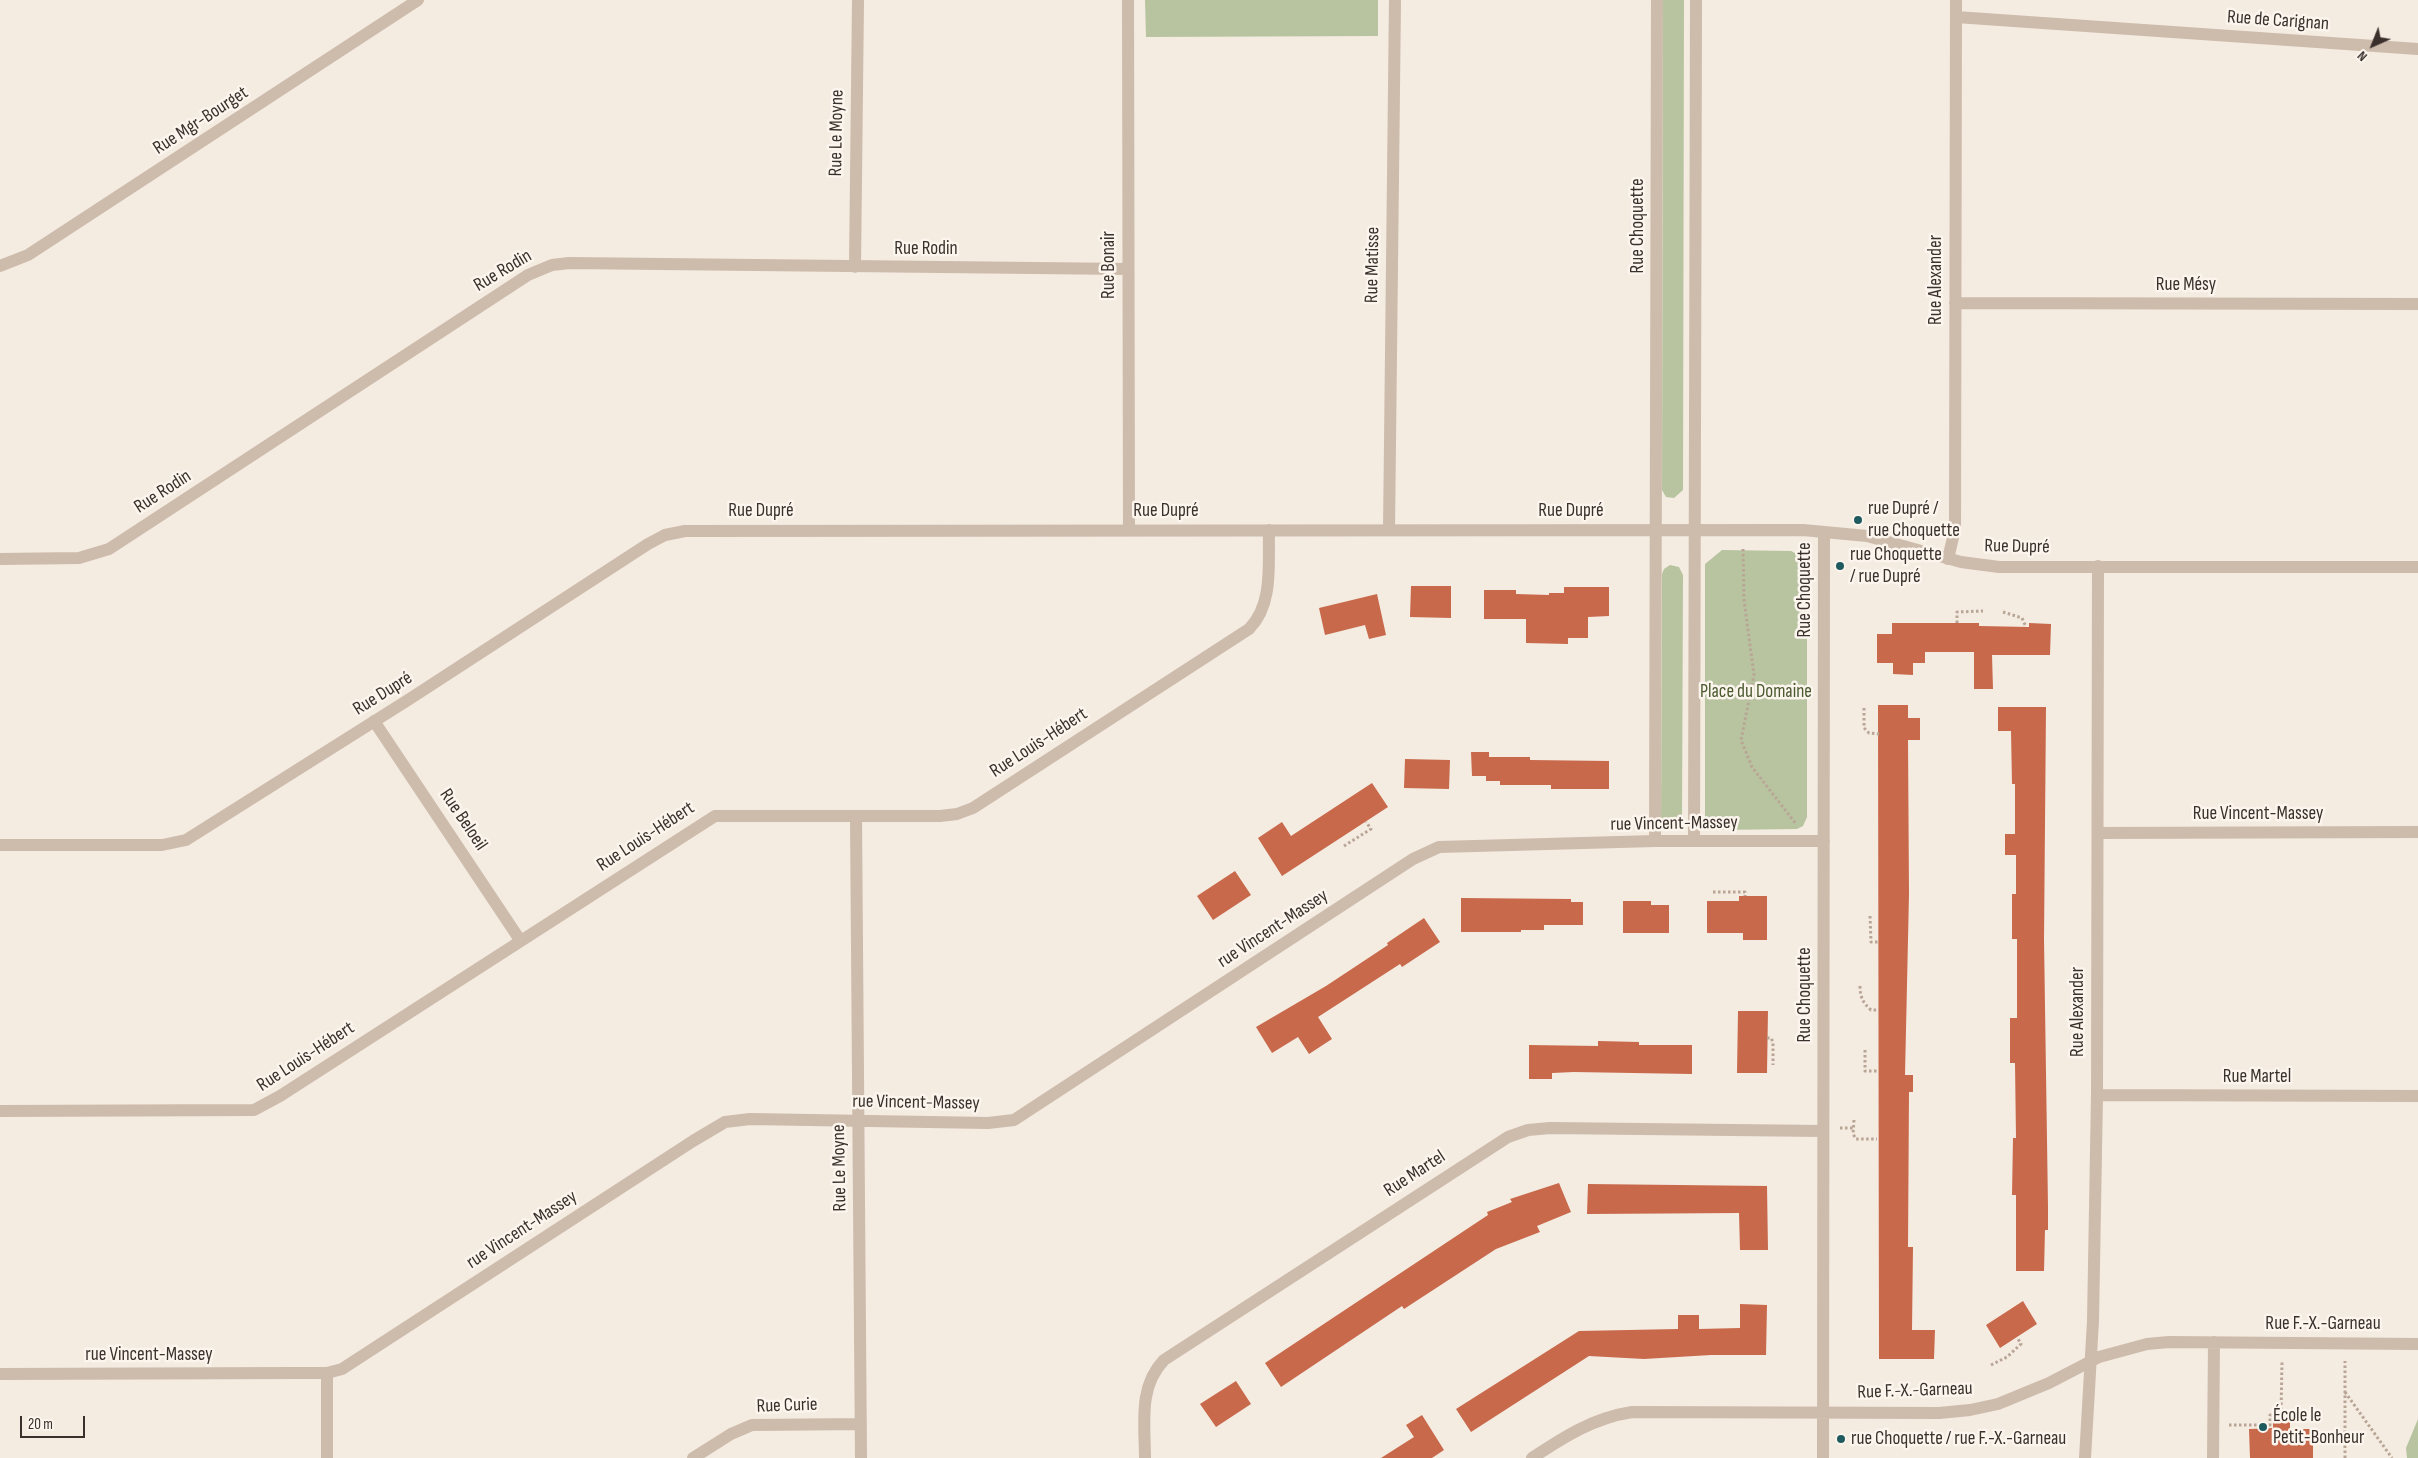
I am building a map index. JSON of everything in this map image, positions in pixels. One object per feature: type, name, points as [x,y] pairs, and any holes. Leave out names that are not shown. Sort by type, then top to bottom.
[{"type":"street","name":"Rue Mgr-Bourget","points":[[0,266],[28,255],[418,0]]},
{"type":"street","name":"Rue Le Moyne","points":[[854,267],[858,0]]},
{"type":"street","name":"Rue Bonair","points":[[1128,0],[1129,530]]},
{"type":"street","name":"Rue Matisse","points":[[1389,530],[1394,0]]},
{"type":"street","name":"Rue Choquette","points":[[1655,842],[1657,0]]},
{"type":"street","points":[[1694,841],[1696,0]]},
{"type":"street","name":"Rue Alexander","points":[[1948,559],[1955,529],[1956,0]]},
{"type":"street","name":"Rue de Carignan","points":[[1956,17],[2418,49]]},
{"type":"street","name":"Rue Rodin","points":[[0,559],[79,558],[109,549],[528,275],[544,268],[569,263],[1128,269]]},
{"type":"street","name":"Rue Mésy","points":[[1955,304],[2418,304]]},
{"type":"street","name":"Rue Dupré","points":[[0,845],[162,845],[178,843],[197,833],[374,721],[648,544],[675,532],[696,530],[1694,530],[1824,532],[1887,540],[1948,559],[1999,567],[2418,566]]},
{"type":"street","name":"Rue Louis-Hébert","points":[[0,1111],[254,1110],[715,816],[948,816],[973,808],[1242,634],[1254,624],[1265,605],[1269,530]]},
{"type":"street","name":"Rue Choquette","points":[[1823,1458],[1824,532]]},
{"type":"street","name":"Rue Alexander","points":[[2085,1458],[2093,1321],[2097,1096],[2098,566]]},
{"type":"street","name":"Rue Beloeil","points":[[374,721],[520,940]]},
{"type":"street","name":"Rue Le Moyne","points":[[856,817],[861,1458]]},
{"type":"street","name":"Rue Vincent-Massey","points":[[2098,833],[2418,832]]},
{"type":"street","name":"rue Vincent-Massey","points":[[0,1374],[327,1373],[342,1369],[356,1362],[717,1126],[733,1120],[988,1123],[1014,1120],[1432,849],[1454,845],[1824,841]]},
{"type":"street","name":"Rue Martel","points":[[2097,1096],[2418,1096]]},
{"type":"street","name":"Rue Martel","points":[[1145,1458],[1145,1396],[1153,1373],[1164,1360],[1508,1137],[1528,1130],[1550,1128],[1823,1132]]},
{"type":"street","points":[[2213,1458],[2214,1342]]},
{"type":"street","name":"Rue F.-X.-Garneau","points":[[1532,1458],[1583,1426],[1606,1417],[1625,1413],[1939,1413],[1970,1410],[2018,1397],[2090,1362],[2122,1349],[2147,1344],[2214,1342],[2418,1344]]},
{"type":"street","points":[[327,1373],[327,1458]]},
{"type":"street","name":"Rue Curie","points":[[694,1458],[731,1434],[752,1425],[861,1424]]},
{"type":"path","points":[[1743,549],[1744,600],[1754,674],[1741,740],[1756,773],[1800,828]]},
{"type":"path","points":[[1957,623],[1957,612],[1983,611]]},
{"type":"path","points":[[2003,612],[2022,618],[2026,627]]},
{"type":"path","points":[[1864,708],[1864,728],[1869,733],[1879,734]]},
{"type":"path","points":[[1344,846],[1371,829],[1366,822]]},
{"type":"path","points":[[1713,892],[1746,892],[1745,896]]},
{"type":"path","points":[[1870,916],[1871,942],[1879,942]]},
{"type":"path","points":[[1860,986],[1860,995],[1866,1005],[1871,1010],[1878,1010]]},
{"type":"path","points":[[1768,1038],[1771,1038],[1773,1042],[1773,1065]]},
{"type":"path","points":[[1865,1050],[1864,1071],[1877,1071]]},
{"type":"path","points":[[1854,1120],[1856,1139],[1877,1140]]},
{"type":"path","points":[[1840,1128],[1854,1128]]},
{"type":"path","points":[[1992,1365],[2007,1357],[2021,1344],[2017,1338]]},
{"type":"path","points":[[2244,1425],[2270,1425],[2270,1415],[2281,1416],[2282,1361]]},
{"type":"path","points":[[2344,1458],[2345,1361]]},
{"type":"path","points":[[2345,1392],[2392,1458]]},
{"type":"green space","points":[[1145,0],[1378,0],[1378,36],[1146,37]]},
{"type":"green space","points":[[1663,0],[1684,0],[1683,490],[1674,498],[1666,497],[1662,490]]},
{"type":"green space","name":"Place du Domaine","points":[[1722,550],[1791,551],[1801,556],[1807,569],[1807,817],[1803,826],[1797,829],[1717,830],[1709,825],[1705,816],[1705,564]]},
{"type":"green space","points":[[1670,565],[1679,567],[1683,575],[1682,821],[1675,831],[1666,829],[1661,821],[1662,574],[1664,569]]},
{"type":"green space","points":[[2418,1419],[2418,1458],[2407,1458],[2406,1448]]},
{"type":"building","points":[[1411,586],[1451,586],[1451,618],[1410,617]]},
{"type":"building","points":[[1564,587],[1609,587],[1609,616],[1588,617],[1588,638],[1568,638],[1568,644],[1526,643],[1526,619],[1484,619],[1484,590],[1516,590],[1516,594],[1549,595],[1549,593],[1564,593]]},
{"type":"building","points":[[1377,594],[1386,635],[1369,639],[1365,625],[1325,635],[1319,608]]},
{"type":"building","points":[[1892,623],[1979,623],[1979,626],[2029,627],[2029,623],[2051,624],[2050,655],[1992,655],[1993,689],[1974,689],[1974,652],[1925,652],[1925,663],[1913,663],[1913,675],[1893,674],[1893,663],[1877,663],[1877,634],[1892,634]]},
{"type":"building","points":[[1878,705],[1908,705],[1908,718],[1920,718],[1920,740],[1908,740],[1909,894],[1905,1075],[1913,1075],[1913,1092],[1909,1092],[1908,1247],[1913,1247],[1912,1330],[1935,1330],[1934,1359],[1879,1359]]},
{"type":"building","points":[[1998,707],[2046,707],[2044,939],[2048,1230],[2045,1230],[2044,1271],[2016,1271],[2016,1195],[2012,1195],[2013,1138],[2016,1138],[2015,1063],[2010,1063],[2010,1018],[2017,1018],[2017,939],[2012,939],[2012,894],[2016,894],[2016,855],[2005,855],[2005,834],[2015,834],[2015,784],[2012,784],[2011,731],[1998,731]]},
{"type":"building","points":[[1471,752],[1489,752],[1489,757],[1530,757],[1530,760],[1609,761],[1609,789],[1551,789],[1551,785],[1500,785],[1500,781],[1486,781],[1486,776],[1472,776]]},
{"type":"building","points":[[1405,759],[1450,760],[1449,789],[1404,788]]},
{"type":"building","points":[[1372,783],[1388,807],[1282,876],[1258,838],[1282,822],[1291,836]]},
{"type":"building","points":[[1235,871],[1251,895],[1213,920],[1197,896]]},
{"type":"building","points":[[1739,896],[1767,896],[1767,940],[1743,940],[1743,933],[1707,933],[1707,901],[1739,901]]},
{"type":"building","points":[[1461,898],[1571,899],[1571,902],[1583,902],[1583,925],[1544,925],[1544,930],[1521,930],[1521,932],[1461,932]]},
{"type":"building","points":[[1623,901],[1651,901],[1651,905],[1669,905],[1669,933],[1623,933]]},
{"type":"building","points":[[1424,918],[1440,942],[1402,967],[1400,964],[1318,1017],[1332,1039],[1309,1054],[1298,1037],[1272,1053],[1256,1027],[1326,986],[1388,945],[1387,943]]},
{"type":"building","points":[[1738,1011],[1768,1011],[1767,1073],[1737,1073]]},
{"type":"building","points":[[1598,1041],[1639,1042],[1639,1045],[1692,1045],[1692,1074],[1574,1072],[1552,1073],[1552,1079],[1529,1079],[1529,1045],[1598,1046]]},
{"type":"building","points":[[1559,1183],[1571,1212],[1537,1226],[1540,1232],[1496,1249],[1404,1309],[1402,1306],[1281,1387],[1265,1363],[1488,1215],[1487,1212],[1512,1202],[1510,1199]]},
{"type":"building","points":[[1588,1184],[1767,1186],[1768,1250],[1740,1250],[1739,1213],[1587,1214]]},
{"type":"building","points":[[2023,1301],[2037,1324],[2000,1348],[1986,1325]]},
{"type":"building","points":[[1740,1304],[1767,1305],[1766,1355],[1711,1355],[1644,1359],[1589,1356],[1471,1432],[1456,1409],[1579,1331],[1678,1329],[1678,1315],[1699,1315],[1699,1329],[1740,1328]]},
{"type":"building","points":[[1236,1381],[1251,1404],[1216,1427],[1200,1404]]},
{"type":"building","points":[[1422,1415],[1444,1450],[1432,1458],[1381,1458],[1414,1437],[1406,1425]]},
{"type":"building","points":[[2273,1417],[2290,1417],[2290,1429],[2313,1429],[2313,1458],[2250,1458],[2249,1429],[2273,1428]]},
{"type":"place","name":"rue Dupré / rue Choquette","points":[[1858,520]]},
{"type":"place","name":"rue Choquette / rue Dupré","points":[[1840,566]]},
{"type":"place","name":"École le Petit-Bonheur","points":[[2263,1427]]},
{"type":"place","name":"rue Choquette / rue F.-X.-Garneau","points":[[1841,1439]]}]
